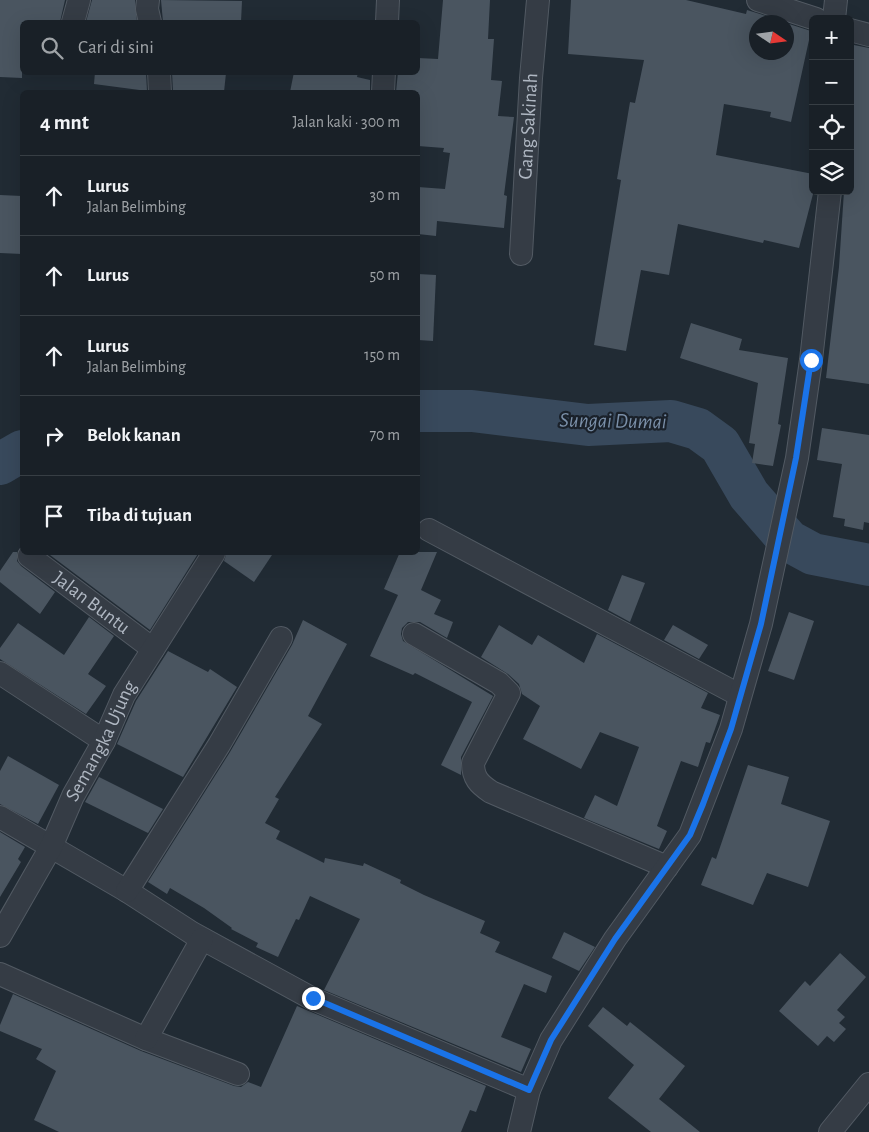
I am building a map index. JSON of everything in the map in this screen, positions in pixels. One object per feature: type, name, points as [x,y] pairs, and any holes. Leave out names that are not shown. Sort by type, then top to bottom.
[{"type":"street","points":[[73,20],[78,0]]},
{"type":"street","points":[[148,0],[147,9],[150,20]]},
{"type":"street","points":[[387,20],[388,0]]},
{"type":"street","name":"Gang Sakinah","points":[[521,254],[531,78],[538,0]]},
{"type":"street","points":[[758,0],[809,17]]},
{"type":"street","points":[[834,15],[836,0]]},
{"type":"street","points":[[854,31],[869,35]]},
{"type":"street","points":[[160,75],[160,90]]},
{"type":"street","points":[[383,90],[384,75]]},
{"type":"street","points":[[518,1132],[529,1090],[551,1040],[615,939],[690,835],[731,729],[739,695],[761,624],[796,458],[811,360],[830,195]]},
{"type":"street","points":[[429,530],[739,695]]},
{"type":"street","name":"Semangka Ujung","points":[[0,936],[51,847],[73,796],[104,741],[124,695],[213,555]]},
{"type":"street","name":"Jalan Buntu","points":[[30,556],[153,649]]},
{"type":"street","points":[[414,634],[499,683],[509,693],[473,763],[473,774],[480,785],[491,792],[667,867]]},
{"type":"street","points":[[128,891],[220,745],[280,638]]},
{"type":"street","points":[[0,673],[104,741]]},
{"type":"street","points":[[0,818],[128,891],[202,939],[313,998],[529,1090]]},
{"type":"street","points":[[146,1039],[202,939]]},
{"type":"street","points":[[0,974],[146,1039],[238,1074]]},
{"type":"street","points":[[830,1132],[869,1084]]},
{"type":"building","points":[[0,0],[65,0],[60,20],[20,20],[20,75],[22,75],[22,78],[0,77]]},
{"type":"building","points":[[92,0],[135,0],[137,20],[87,20]]},
{"type":"building","points":[[161,0],[242,1],[241,20],[163,20]]},
{"type":"building","points":[[443,0],[490,0],[488,39],[494,39],[491,80],[502,81],[498,116],[514,117],[504,195],[507,196],[504,228],[437,221],[436,236],[420,234],[420,187],[445,189],[450,153],[443,152],[444,148],[420,146],[420,90],[396,90],[398,75],[420,75],[420,58],[438,59]]},
{"type":"building","points":[[571,0],[686,0],[746,14],[747,10],[763,15],[749,15],[749,60],[794,60],[794,26],[809,30],[809,40],[791,122],[770,117],[771,112],[724,104],[716,155],[809,173],[809,195],[813,195],[799,248],[764,240],[763,243],[678,224],[669,275],[641,270],[626,351],[594,345],[621,180],[617,179],[630,102],[635,103],[644,60],[568,54]]},
{"type":"building","points":[[854,45],[869,48],[869,384],[826,378],[839,267],[844,195],[854,195]]},
{"type":"building","points":[[95,75],[146,75],[147,90],[139,90],[94,84]]},
{"type":"building","points":[[172,75],[226,75],[224,90],[173,90]]},
{"type":"building","points":[[293,75],[357,75],[357,77],[370,80],[370,90],[290,90]]},
{"type":"building","points":[[0,195],[20,196],[20,254],[0,253]]},
{"type":"building","points":[[420,274],[436,275],[433,341],[420,340]]},
{"type":"building","points":[[691,323],[742,339],[739,350],[788,358],[778,424],[781,425],[773,466],[752,463],[755,444],[749,443],[758,383],[680,358]]},
{"type":"building","points":[[822,428],[869,435],[869,523],[864,522],[863,530],[844,526],[845,519],[833,517],[842,464],[817,460]]},
{"type":"building","points":[[13,552],[17,552],[17,561],[21,566],[55,592],[40,614],[0,582],[0,571]]},
{"type":"building","points":[[420,552],[437,552],[421,590],[441,600],[434,614],[453,622],[447,638],[420,622],[408,622],[402,628],[401,634],[403,641],[493,696],[461,757],[461,775],[441,765],[472,702],[415,673],[413,675],[370,656],[398,595],[384,589],[399,555],[420,555]]},
{"type":"building","points":[[50,555],[197,555],[150,630]]},
{"type":"building","points":[[226,555],[272,555],[254,582],[224,561]]},
{"type":"building","points":[[622,575],[645,583],[630,622],[608,610]]},
{"type":"building","points":[[789,612],[814,621],[794,680],[768,671]]},
{"type":"building","points":[[89,617],[114,636],[88,674],[106,686],[86,714],[0,659],[0,648],[18,623],[64,655]]},
{"type":"building","points":[[303,620],[347,644],[308,716],[322,724],[275,797],[279,799],[265,823],[280,831],[276,839],[324,863],[325,858],[363,866],[364,863],[401,880],[400,883],[424,895],[485,921],[480,933],[500,942],[495,952],[552,976],[546,993],[524,984],[501,1037],[531,1049],[521,1072],[324,990],[360,919],[310,896],[299,920],[296,919],[278,957],[256,947],[258,943],[231,929],[204,908],[170,888],[167,894],[148,882],[230,752],[292,645]]},
{"type":"building","points":[[499,625],[532,645],[538,635],[584,663],[597,634],[708,693],[701,708],[720,715],[710,743],[706,742],[698,767],[681,761],[657,826],[667,831],[659,849],[584,818],[595,795],[617,806],[639,747],[600,732],[581,769],[523,739],[540,706],[522,694],[519,684],[508,674],[481,657]]},
{"type":"building","points":[[673,625],[708,645],[699,659],[664,640]]},
{"type":"building","points":[[168,651],[208,672],[210,669],[237,687],[183,777],[117,744],[136,701]]},
{"type":"building","points":[[8,756],[59,785],[38,824],[0,804],[0,771]]},
{"type":"building","points":[[748,765],[789,777],[781,804],[830,821],[808,887],[767,873],[753,905],[701,885],[712,857],[716,859]]},
{"type":"building","points":[[99,777],[163,809],[148,833],[85,802]]},
{"type":"building","points":[[0,832],[25,847],[18,859],[21,862],[0,897]]},
{"type":"building","points":[[564,932],[595,947],[579,971],[552,958]]},
{"type":"building","points":[[840,953],[866,977],[837,1010],[845,1017],[839,1023],[846,1029],[834,1042],[827,1036],[818,1046],[779,1011],[805,981],[810,986]]},
{"type":"building","points":[[13,994],[141,1051],[234,1086],[241,1087],[248,1082],[261,1087],[297,1006],[486,1086],[476,1112],[470,1110],[461,1132],[59,1132],[34,1120],[56,1071],[36,1059],[42,1049],[0,1031],[0,1025]]},
{"type":"building","points":[[603,1007],[627,1026],[630,1022],[685,1066],[659,1099],[700,1132],[651,1132],[608,1098],[634,1065],[588,1026]]},
{"type":"waterway","name":"Sungai Dumai","points":[[420,411],[472,411],[588,425],[671,421],[698,429],[720,445],[749,495],[789,541],[813,554],[869,565]]},
{"type":"waterway","name":"Sungai Dumai","points":[[0,464],[20,452]]},
{"type":"route","points":[[313,998],[529,1090],[551,1040],[615,939],[690,835],[703,804],[731,729],[739,695],[761,624],[796,458],[811,360]]}]
